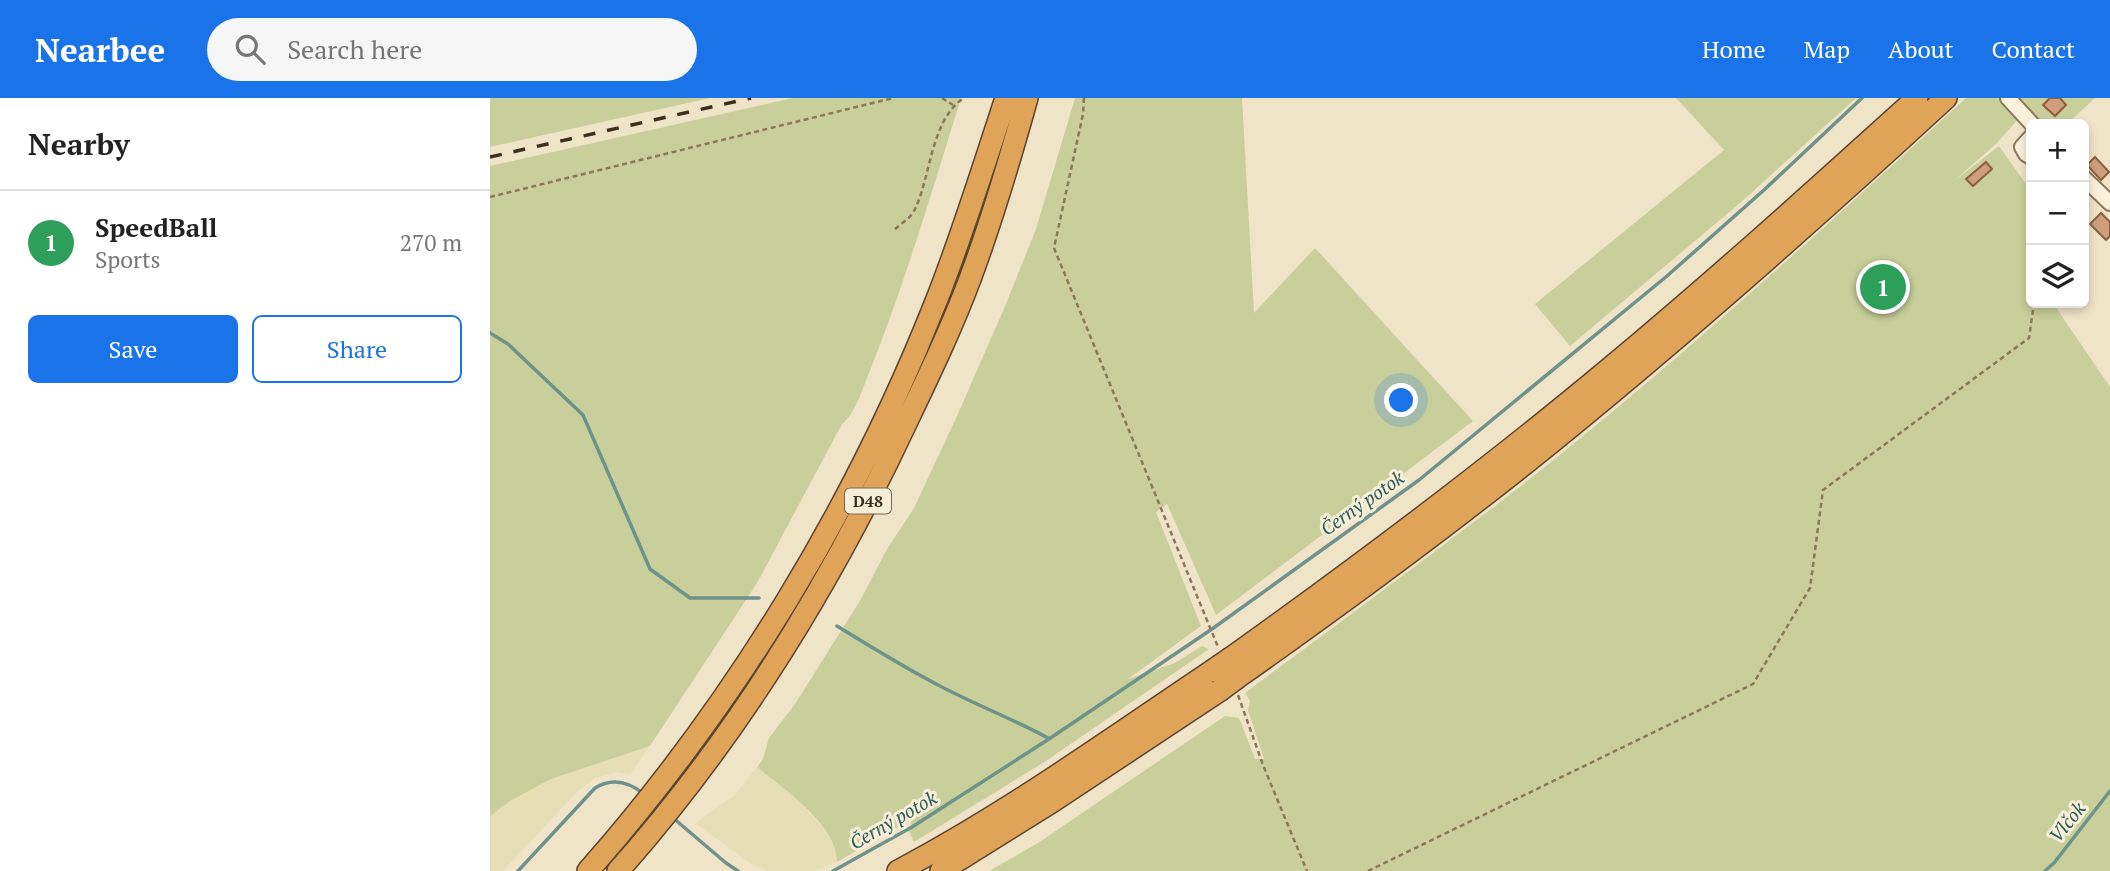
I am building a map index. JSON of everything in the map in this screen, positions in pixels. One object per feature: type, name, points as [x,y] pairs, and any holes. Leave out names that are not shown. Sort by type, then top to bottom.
[{"type":"highway","name":"D48","points":[[588,871],[636,817],[716,709],[778,615],[828,530],[872,444],[937,299],[1006,98]]},
{"type":"highway","name":"D48","points":[[618,871],[681,796],[733,725],[800,626],[848,541],[932,370],[969,281],[1003,185],[1027,98]]},
{"type":"highway","points":[[941,871],[1053,801],[1226,674],[1598,378],[1783,219],[1917,98]]},
{"type":"highway","points":[[898,871],[1226,674],[1422,543],[1611,394],[1806,226],[1946,98]]},
{"type":"street","points":[[2008,98],[2027,119]]},
{"type":"street","points":[[2088,182],[2110,203]]},
{"type":"path","points":[[490,197],[893,98]]},
{"type":"path","points":[[942,98],[953,105]]},
{"type":"path","points":[[895,229],[914,212],[943,122],[953,105],[964,98]]},
{"type":"path","points":[[1084,98],[1083,114],[1054,248],[1161,504],[1226,674],[1307,871]]},
{"type":"path","points":[[1368,871],[1754,684],[1810,588],[1823,491],[2029,338],[2033,308]]},
{"type":"shaded area","points":[[650,746],[630,774],[617,772],[595,778],[577,792],[503,871],[490,871],[490,816],[510,801],[551,779]]},
{"type":"shaded area","points":[[757,767],[799,801],[825,830],[837,852],[837,862],[814,871],[767,871],[753,865],[696,824],[735,795]]},
{"type":"green space","points":[[490,98],[710,98],[490,147]]},
{"type":"green space","points":[[793,98],[961,98],[907,268],[859,398],[842,424],[757,583],[650,746],[551,779],[510,801],[490,816],[490,166]]},
{"type":"green space","points":[[1075,98],[1242,98],[1254,313],[1315,248],[1473,421],[1216,615],[1167,504],[1156,512],[1201,626],[1128,679],[1175,663],[1202,646],[1209,649],[1046,761],[914,842],[909,831],[912,819],[837,862],[835,848],[819,822],[794,797],[757,767],[763,759],[769,738],[795,704],[914,508],[1003,311],[1036,229]]},
{"type":"green space","points":[[1676,98],[1856,98],[1740,203],[1570,346],[1535,304],[1724,150]]},
{"type":"green space","points":[[1966,98],[2003,98],[2020,117],[1997,143],[1954,181],[1999,146],[2026,184],[2026,308],[2056,308],[2110,387],[2110,871],[989,871],[1038,843],[1225,716],[1239,718],[1255,759],[1264,759],[1248,710],[1250,701],[1245,693],[1562,453],[1833,219]]},
{"type":"green space","points":[[2016,98],[2095,98],[2072,119],[2037,119]]},
{"type":"building","points":[[2050,98],[2060,98],[2066,105],[2055,116],[2043,105]]},
{"type":"building","points":[[2095,157],[2109,172],[2101,180],[2089,167],[2089,163]]},
{"type":"building","points":[[1986,162],[1992,169],[1973,186],[1966,179]]},
{"type":"building","points":[[2101,213],[2110,222],[2110,236],[2106,240],[2090,224]]},
{"type":"waterway","name":"Černý potok","points":[[833,871],[912,827],[1049,739],[1212,629],[1419,480],[1667,276],[1862,98]]},
{"type":"waterway","points":[[490,333],[508,344],[583,415],[650,569],[690,598],[759,598]]},
{"type":"waterway","points":[[837,626],[927,679],[1048,738]]},
{"type":"waterway","name":"Černý potok","points":[[518,871],[595,788],[621,782],[644,794]]},
{"type":"waterway","name":"Vlčok","points":[[2045,871],[2110,791]]},
{"type":"waterway","name":"Černý potok","points":[[672,817],[738,871]]},
{"type":"railway","points":[[490,157],[751,98]]},
{"type":"place","name":"SpeedBall","points":[[1883,287]]}]
